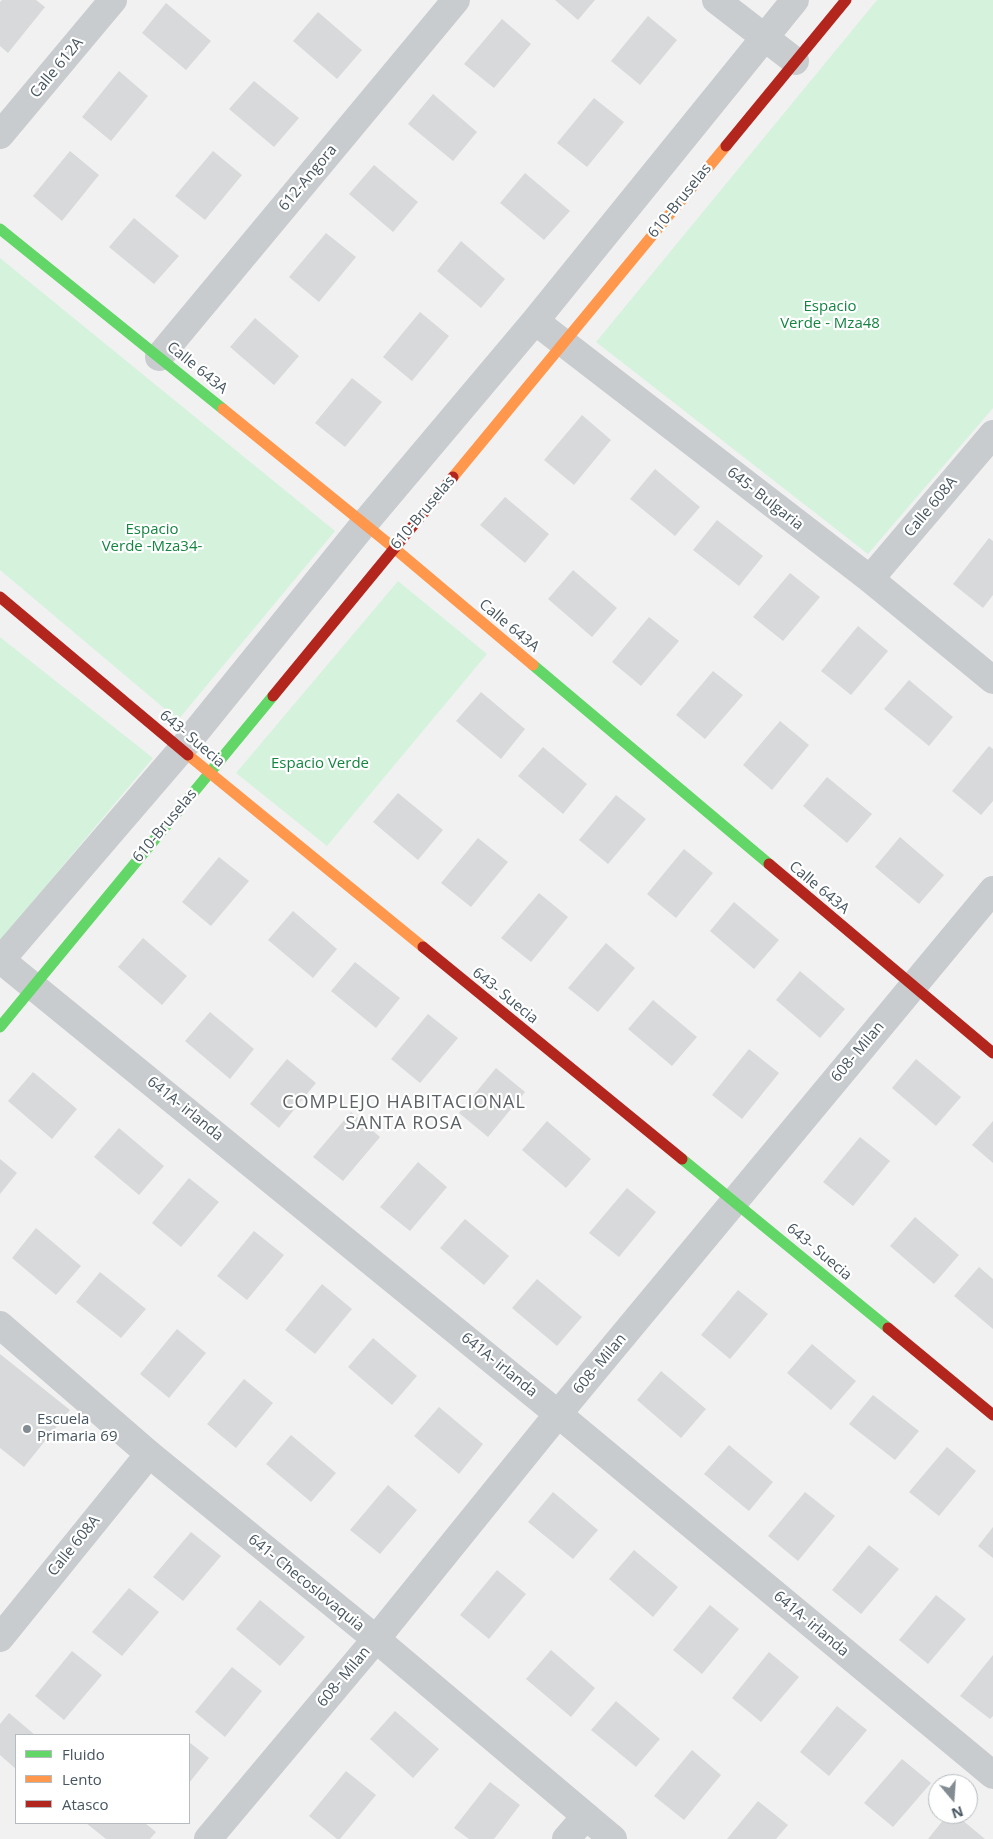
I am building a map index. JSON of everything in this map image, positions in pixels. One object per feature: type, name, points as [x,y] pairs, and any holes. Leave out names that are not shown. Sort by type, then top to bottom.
[{"type":"street","name":"Calle 612A","points":[[0,135],[113,0]]},
{"type":"street","name":"612-Angora","points":[[159,357],[456,0]]},
{"type":"street","points":[[716,0],[796,61]]},
{"type":"street","points":[[0,960],[182,749],[364,524],[535,321],[795,0]]},
{"type":"street","name":"610-Bruselas","points":[[0,1027],[846,0]]},
{"type":"street","name":"Calle 643A","points":[[0,229],[394,548],[912,987],[993,1053]]},
{"type":"street","name":"645- Bulgaria","points":[[535,321],[870,579],[993,680]]},
{"type":"street","name":"Calle 608A","points":[[870,579],[993,434]]},
{"type":"street","name":"643- Suecia","points":[[0,597],[209,773],[993,1416]]},
{"type":"street","name":"608- Milan","points":[[208,1839],[376,1639],[558,1414],[993,890]]},
{"type":"street","name":"641A- irlanda","points":[[0,960],[558,1414],[993,1775]]},
{"type":"street","name":"641- Checoslovaquia","points":[[0,1325],[148,1454],[376,1639],[613,1839]]},
{"type":"street","name":"Calle 608A","points":[[0,1638],[148,1454]]},
{"type":"street","points":[[566,1839],[586,1816]]},
{"type":"green space","name":"Espacio Verde - Mza48","points":[[877,0],[993,0],[993,408],[868,554],[596,342]]},
{"type":"green space","name":"Espacio Verde -Mza34-","points":[[0,258],[335,531],[178,720],[0,570]]},
{"type":"green space","name":"Espacio Verde","points":[[398,581],[487,654],[327,846],[236,773]]},
{"type":"green space","points":[[0,637],[153,758],[0,941]]},
{"type":"building","points":[[2,0],[36,0],[45,7],[8,53],[0,46],[0,2]]},
{"type":"building","points":[[555,0],[595,0],[578,20]]},
{"type":"building","points":[[166,3],[211,41],[186,70],[142,33]]},
{"type":"building","points":[[318,12],[362,50],[337,79],[293,41]]},
{"type":"building","points":[[648,16],[677,40],[640,85],[611,61]]},
{"type":"building","points":[[502,19],[531,44],[494,88],[464,64]]},
{"type":"building","points":[[119,71],[148,96],[111,141],[82,117]]},
{"type":"building","points":[[254,81],[299,118],[274,147],[229,109]]},
{"type":"building","points":[[433,94],[477,132],[453,161],[408,124]]},
{"type":"building","points":[[594,98],[624,122],[587,167],[557,143]]},
{"type":"building","points":[[70,151],[99,175],[62,221],[33,196]]},
{"type":"building","points":[[213,151],[242,175],[205,220],[175,196]]},
{"type":"building","points":[[374,165],[418,202],[393,232],[349,194]]},
{"type":"building","points":[[525,173],[570,211],[544,240],[500,203]]},
{"type":"building","points":[[134,218],[179,256],[154,284],[109,247]]},
{"type":"building","points":[[326,233],[356,257],[319,302],[289,277]]},
{"type":"building","points":[[461,241],[505,279],[481,308],[437,271]]},
{"type":"building","points":[[420,312],[449,336],[412,381],[383,357]]},
{"type":"building","points":[[255,318],[299,356],[274,385],[230,347]]},
{"type":"building","points":[[352,378],[382,402],[345,447],[315,423]]},
{"type":"building","points":[[582,415],[611,440],[574,485],[544,460]]},
{"type":"building","points":[[655,469],[700,507],[675,536],[630,499]]},
{"type":"building","points":[[505,497],[549,534],[525,563],[480,525]]},
{"type":"building","points":[[717,520],[763,556],[739,586],[693,550]]},
{"type":"building","points":[[989,538],[993,541],[993,595],[983,608],[953,584]]},
{"type":"building","points":[[573,570],[617,608],[592,637],[548,599]]},
{"type":"building","points":[[790,573],[820,597],[783,641],[753,617]]},
{"type":"building","points":[[649,617],[679,641],[641,686],[612,662]]},
{"type":"building","points":[[858,626],[888,651],[851,695],[821,671]]},
{"type":"building","points":[[713,671],[743,695],[705,739],[676,715]]},
{"type":"building","points":[[909,680],[953,717],[929,746],[884,709]]},
{"type":"building","points":[[481,692],[525,729],[501,759],[456,721]]},
{"type":"building","points":[[780,721],[809,745],[772,790],[743,765]]},
{"type":"building","points":[[989,746],[993,749],[993,801],[981,815],[952,791]]},
{"type":"building","points":[[543,747],[587,784],[563,814],[518,776]]},
{"type":"building","points":[[827,777],[872,814],[847,843],[803,806]]},
{"type":"building","points":[[398,793],[443,830],[418,860],[373,822]]},
{"type":"building","points":[[616,795],[646,819],[608,864],[579,840]]},
{"type":"building","points":[[900,837],[944,875],[919,904],[875,867]]},
{"type":"building","points":[[478,838],[508,862],[471,907],[441,883]]},
{"type":"building","points":[[684,849],[713,873],[676,918],[647,894]]},
{"type":"building","points":[[219,857],[249,881],[211,926],[182,902]]},
{"type":"building","points":[[539,893],[568,917],[531,962],[501,938]]},
{"type":"building","points":[[734,902],[779,940],[754,969],[710,931]]},
{"type":"building","points":[[293,911],[337,949],[313,978],[268,940]]},
{"type":"building","points":[[143,938],[187,976],[162,1005],[118,967]]},
{"type":"building","points":[[606,943],[635,968],[598,1012],[568,988]]},
{"type":"building","points":[[355,962],[400,998],[376,1028],[331,991]]},
{"type":"building","points":[[800,971],[845,1009],[820,1038],[776,1000]]},
{"type":"building","points":[[653,1000],[697,1037],[672,1066],[628,1029]]},
{"type":"building","points":[[210,1012],[254,1049],[230,1079],[185,1041]]},
{"type":"building","points":[[428,1014],[458,1038],[420,1083],[391,1059]]},
{"type":"building","points":[[749,1049],[779,1073],[742,1119],[712,1095]]},
{"type":"building","points":[[287,1059],[316,1083],[279,1128],[250,1104]]},
{"type":"building","points":[[916,1059],[961,1097],[936,1126],[892,1088]]},
{"type":"building","points":[[496,1068],[525,1092],[488,1137],[459,1113]]},
{"type":"building","points":[[33,1072],[77,1109],[52,1139],[8,1101]]},
{"type":"building","points":[[351,1112],[380,1137],[343,1181],[313,1157]]},
{"type":"building","points":[[547,1121],[591,1159],[566,1188],[522,1150]]},
{"type":"building","points":[[993,1121],[993,1163],[972,1145]]},
{"type":"building","points":[[119,1128],[164,1166],[139,1195],[94,1157]]},
{"type":"building","points":[[860,1137],[890,1161],[853,1206],[823,1182]]},
{"type":"building","points":[[0,1159],[17,1173],[0,1194]]},
{"type":"building","points":[[418,1162],[447,1187],[410,1231],[380,1207]]},
{"type":"building","points":[[189,1178],[219,1202],[181,1247],[152,1223]]},
{"type":"building","points":[[627,1188],[656,1212],[619,1257],[589,1233]]},
{"type":"building","points":[[915,1217],[959,1255],[934,1284],[890,1246]]},
{"type":"building","points":[[465,1219],[509,1256],[484,1285],[440,1248]]},
{"type":"building","points":[[36,1228],[81,1266],[56,1295],[12,1258]]},
{"type":"building","points":[[254,1231],[284,1255],[247,1300],[217,1276]]},
{"type":"building","points":[[979,1267],[993,1279],[993,1329],[954,1296]]},
{"type":"building","points":[[100,1272],[146,1309],[121,1338],[76,1302]]},
{"type":"building","points":[[537,1279],[582,1317],[557,1346],[512,1308]]},
{"type":"building","points":[[322,1284],[352,1309],[315,1354],[285,1330]]},
{"type":"building","points":[[738,1290],[768,1314],[730,1359],[701,1335]]},
{"type":"building","points":[[177,1329],[206,1353],[169,1398],[140,1374]]},
{"type":"building","points":[[373,1338],[417,1376],[392,1405],[348,1367]]},
{"type":"building","points":[[812,1344],[856,1381],[831,1410],[787,1373]]},
{"type":"building","name":"Escuela Primaria 69","points":[[0,1354],[70,1410],[24,1467],[0,1448]]},
{"type":"building","points":[[661,1371],[706,1409],[681,1438],[637,1400]]},
{"type":"building","points":[[244,1379],[273,1403],[236,1448],[207,1424]]},
{"type":"building","points":[[873,1395],[919,1431],[895,1460],[849,1424]]},
{"type":"building","points":[[439,1407],[483,1444],[459,1474],[414,1436]]},
{"type":"building","points":[[291,1435],[336,1473],[311,1502],[266,1464]]},
{"type":"building","points":[[729,1445],[773,1482],[749,1511],[704,1474]]},
{"type":"building","points":[[947,1447],[976,1471],[939,1516],[909,1492]]},
{"type":"building","points":[[388,1485],[417,1510],[380,1554],[350,1530]]},
{"type":"building","points":[[553,1492],[598,1530],[573,1559],[528,1522]]},
{"type":"building","points":[[805,1492],[835,1516],[798,1561],[768,1536]]},
{"type":"building","points":[[993,1527],[993,1558],[978,1546]]},
{"type":"building","points":[[191,1532],[221,1556],[183,1601],[153,1577]]},
{"type":"building","points":[[869,1545],[899,1569],[861,1614],[832,1590]]},
{"type":"building","points":[[634,1550],[678,1587],[653,1617],[609,1579]]},
{"type":"building","points":[[497,1570],[526,1594],[489,1639],[460,1615]]},
{"type":"building","points":[[129,1588],[159,1612],[122,1656],[92,1632]]},
{"type":"building","points":[[936,1595],[966,1619],[928,1664],[899,1640]]},
{"type":"building","points":[[260,1600],[305,1637],[280,1666],[236,1629]]},
{"type":"building","points":[[710,1605],[739,1629],[702,1674],[673,1650]]},
{"type":"building","points":[[551,1650],[595,1688],[571,1717],[526,1679]]},
{"type":"building","points":[[72,1651],[102,1675],[64,1720],[35,1696]]},
{"type":"building","points":[[769,1652],[799,1677],[761,1722],[732,1698]]},
{"type":"building","points":[[993,1655],[993,1716],[990,1719],[960,1696]]},
{"type":"building","points":[[232,1667],[262,1691],[225,1737],[195,1712]]},
{"type":"building","points":[[616,1701],[660,1739],[636,1767],[591,1730]]},
{"type":"building","points":[[837,1706],[867,1730],[829,1776],[800,1752]]},
{"type":"building","points":[[395,1711],[439,1749],[413,1778],[370,1739]]},
{"type":"building","points":[[9,1713],[34,1734],[15,1734],[15,1768],[0,1755],[0,1724]]},
{"type":"building","points":[[190,1743],[209,1758],[190,1782]]},
{"type":"building","points":[[692,1750],[721,1775],[684,1820],[654,1796]]},
{"type":"building","points":[[902,1759],[928,1781],[928,1786],[893,1827],[864,1803]]},
{"type":"building","points":[[346,1771],[376,1795],[340,1839],[337,1839],[309,1816]]},
{"type":"building","points":[[490,1782],[520,1805],[494,1839],[469,1839],[454,1828]]},
{"type":"building","points":[[758,1801],[788,1825],[776,1839],[727,1839]]},
{"type":"building","points":[[87,1824],[146,1824],[156,1832],[150,1839],[106,1839]]},
{"type":"building","points":[[940,1824],[967,1824],[985,1839],[928,1839]]},
{"type":"traffic: fast","points":[[0,229],[223,409]]},
{"type":"traffic: fast","points":[[533,665],[769,864]]},
{"type":"traffic: fast","points":[[0,1027],[273,696]]},
{"type":"traffic: fast","points":[[682,1159],[888,1328]]},
{"type":"traffic: slow","points":[[453,477],[726,146]]},
{"type":"traffic: slow","points":[[223,409],[394,548],[533,665]]},
{"type":"traffic: slow","points":[[188,755],[423,947]]},
{"type":"traffic: jam","points":[[726,146],[846,0]]},
{"type":"traffic: jam","points":[[273,696],[453,477]]},
{"type":"traffic: jam","points":[[0,597],[188,755]]},
{"type":"traffic: jam","points":[[769,864],[993,1053]]},
{"type":"traffic: jam","points":[[423,947],[682,1159]]},
{"type":"traffic: jam","points":[[888,1328],[993,1415]]},
{"type":"place","name":"Escuela Primaria 69","points":[[27,1429]]},
{"type":"district","name":"COMPLEJO HABITACIONAL SANTA ROSA","points":[[404,1113]]}]
